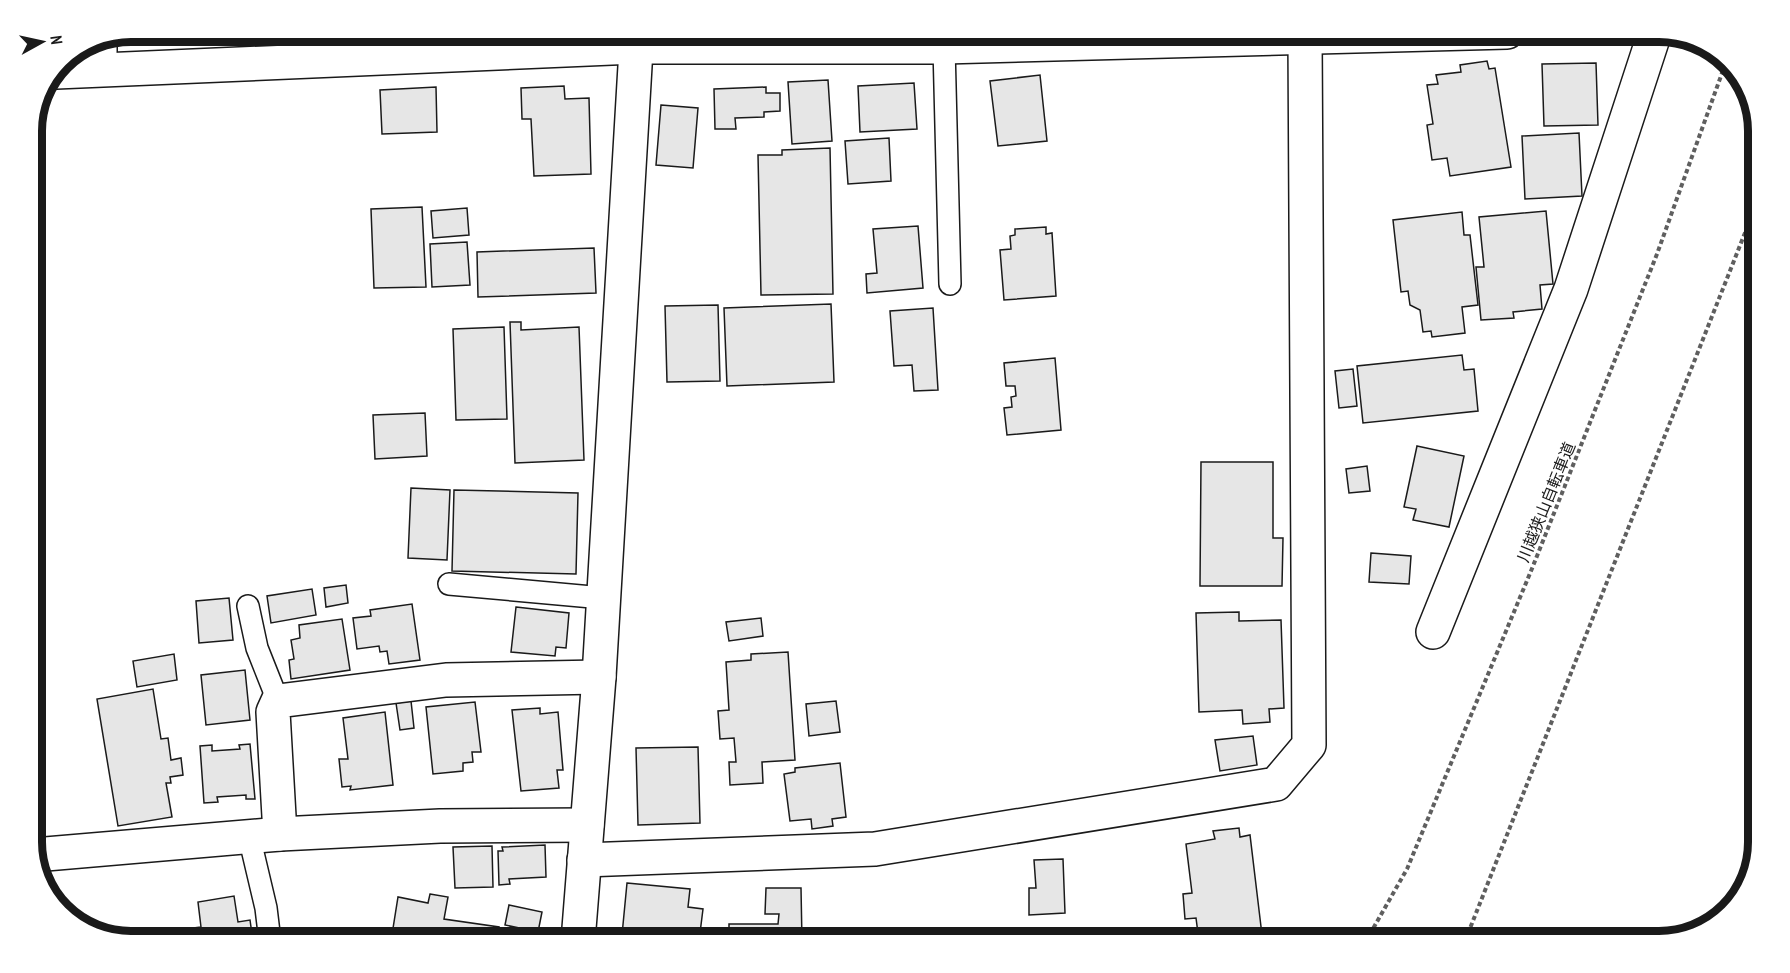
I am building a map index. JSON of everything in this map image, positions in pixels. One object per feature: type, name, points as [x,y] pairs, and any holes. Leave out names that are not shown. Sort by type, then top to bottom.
[{"type":"street","points":[[72,67],[106,56],[542,42]]},
{"type":"street","points":[[579,931],[599,676],[636,42]]},
{"type":"street","points":[[752,42],[944,47],[1108,42]]},
{"type":"street","points":[[584,860],[875,849],[1276,784],[1308,745],[1305,42]]},
{"type":"street","points":[[1433,632],[1570,289],[1652,42]]},
{"type":"street","points":[[264,835],[273,712],[278,701],[446,680],[599,676]]},
{"type":"street","points":[[43,854],[264,835],[440,826],[587,825]]},
{"type":"lane","points":[[944,47],[950,284]]},
{"type":"lane","points":[[449,584],[603,598]]},
{"type":"lane","points":[[248,606],[257,648],[278,701]]},
{"type":"lane","points":[[264,835],[269,931]]},
{"type":"path","name":"川越狭山自転車道","points":[[1372,931],[1407,868],[1531,571],[1657,254],[1723,69]]},
{"type":"path","points":[[1469,931],[1748,225]]},
{"type":"building","points":[[1487,61],[1489,69],[1495,68],[1511,167],[1450,176],[1447,158],[1432,160],[1427,125],[1433,124],[1427,85],[1438,84],[1436,75],[1461,72],[1460,65]]},
{"type":"building","points":[[1596,63],[1598,125],[1544,126],[1542,64]]},
{"type":"building","points":[[1040,75],[1047,141],[998,146],[990,81]]},
{"type":"building","points":[[828,80],[832,141],[792,144],[788,82]]},
{"type":"building","points":[[914,83],[917,129],[860,132],[858,86]]},
{"type":"building","points":[[564,86],[565,99],[589,98],[591,174],[534,176],[531,119],[522,119],[521,88]]},
{"type":"building","points":[[436,87],[437,132],[382,134],[380,90]]},
{"type":"building","points":[[766,87],[766,93],[780,93],[780,111],[764,112],[764,117],[735,118],[736,129],[715,129],[714,89]]},
{"type":"building","points":[[661,105],[698,108],[693,168],[656,165]]},
{"type":"building","points":[[1579,133],[1582,196],[1525,199],[1522,136]]},
{"type":"building","points":[[889,138],[891,181],[848,184],[845,141]]},
{"type":"building","points":[[830,148],[833,294],[761,295],[758,155],[782,155],[782,150]]},
{"type":"building","points":[[422,207],[426,287],[374,288],[371,209]]},
{"type":"building","points":[[467,208],[469,235],[433,238],[431,211]]},
{"type":"building","points":[[1546,211],[1553,284],[1540,285],[1542,309],[1513,312],[1514,318],[1481,320],[1476,267],[1484,267],[1479,217]]},
{"type":"building","points":[[1462,212],[1464,235],[1470,235],[1478,305],[1462,307],[1465,333],[1432,337],[1431,331],[1423,332],[1420,310],[1410,305],[1408,291],[1401,292],[1393,220]]},
{"type":"building","points":[[918,226],[923,288],[867,293],[866,274],[877,273],[873,229]]},
{"type":"building","points":[[1046,227],[1046,234],[1052,233],[1056,296],[1004,300],[1000,250],[1011,249],[1010,236],[1015,235],[1015,229]]},
{"type":"building","points":[[467,242],[470,285],[432,287],[430,244]]},
{"type":"building","points":[[594,248],[596,293],[478,297],[477,252]]},
{"type":"building","points":[[831,304],[834,382],[727,386],[724,308]]},
{"type":"building","points":[[718,305],[720,381],[667,382],[665,306]]},
{"type":"building","points":[[933,308],[938,390],[914,391],[912,365],[894,366],[890,311]]},
{"type":"building","points":[[510,322],[521,322],[521,330],[579,327],[584,460],[515,463]]},
{"type":"building","points":[[504,327],[507,419],[456,420],[453,329]]},
{"type":"building","points":[[1462,355],[1464,370],[1474,369],[1478,411],[1363,423],[1357,366]]},
{"type":"building","points":[[1055,358],[1061,430],[1007,435],[1004,408],[1012,407],[1011,397],[1016,396],[1015,386],[1006,386],[1004,363]]},
{"type":"building","points":[[1353,369],[1357,406],[1339,408],[1335,371]]},
{"type":"building","points":[[425,413],[427,456],[375,459],[373,415]]},
{"type":"building","points":[[1417,446],[1464,456],[1449,527],[1413,520],[1416,509],[1404,507]]},
{"type":"building","points":[[1201,462],[1273,462],[1273,538],[1283,538],[1282,586],[1200,586]]},
{"type":"building","points":[[1367,466],[1370,491],[1349,493],[1346,469]]},
{"type":"building","points":[[411,488],[450,490],[447,560],[408,558]]},
{"type":"building","points":[[454,490],[578,493],[576,574],[452,571]]},
{"type":"building","points":[[1371,553],[1411,556],[1409,584],[1369,582]]},
{"type":"building","points":[[346,585],[348,603],[326,607],[324,588]]},
{"type":"building","points":[[312,589],[316,615],[271,623],[267,596]]},
{"type":"building","points":[[229,598],[233,640],[199,643],[196,601]]},
{"type":"building","points":[[412,604],[420,660],[389,664],[387,651],[380,652],[379,646],[357,649],[353,618],[371,616],[370,610]]},
{"type":"building","points":[[516,607],[569,613],[566,648],[556,647],[555,656],[511,652]]},
{"type":"building","points":[[1239,612],[1239,621],[1281,620],[1284,708],[1269,709],[1270,722],[1243,724],[1242,710],[1199,712],[1196,613]]},
{"type":"building","points":[[761,618],[763,636],[729,641],[726,622]]},
{"type":"building","points":[[342,619],[350,670],[291,679],[289,660],[294,659],[291,640],[300,638],[299,625]]},
{"type":"building","points":[[788,652],[795,760],[762,762],[763,783],[730,785],[729,762],[736,762],[734,738],[720,739],[718,711],[729,710],[726,662],[751,660],[751,654]]},
{"type":"building","points":[[174,654],[177,680],[137,687],[133,661]]},
{"type":"building","points":[[245,670],[250,720],[206,725],[201,675]]},
{"type":"building","points":[[153,689],[161,739],[168,738],[171,760],[181,758],[183,775],[170,777],[171,783],[166,783],[172,817],[118,826],[97,699]]},
{"type":"building","points":[[411,701],[414,728],[400,730],[396,703]]},
{"type":"building","points":[[836,701],[840,732],[809,736],[806,704]]},
{"type":"building","points":[[475,702],[481,752],[472,752],[473,762],[463,763],[463,771],[433,774],[426,707]]},
{"type":"building","points":[[540,708],[540,714],[558,712],[563,770],[557,770],[559,788],[521,791],[512,710]]},
{"type":"building","points":[[385,712],[393,785],[350,790],[351,786],[342,787],[339,759],[348,759],[343,718]]},
{"type":"building","points":[[1253,736],[1257,765],[1220,771],[1215,740]]},
{"type":"building","points":[[250,744],[255,799],[246,799],[246,795],[217,797],[218,802],[204,803],[200,746],[212,745],[212,751],[240,749],[239,745]]},
{"type":"building","points":[[698,747],[700,823],[638,825],[636,748]]},
{"type":"building","points":[[840,763],[846,817],[832,819],[833,826],[812,829],[811,819],[790,821],[784,774],[795,772],[795,768]]},
{"type":"building","points":[[1239,828],[1240,837],[1250,835],[1262,931],[1198,931],[1196,918],[1185,919],[1183,894],[1192,893],[1186,844],[1215,839],[1213,831]]},
{"type":"building","points":[[545,845],[546,877],[509,879],[510,884],[499,885],[498,851],[503,851],[502,847]]},
{"type":"building","points":[[492,846],[493,887],[455,888],[453,847]]},
{"type":"building","points":[[1063,859],[1065,913],[1029,915],[1029,888],[1036,888],[1034,860]]},
{"type":"building","points":[[627,883],[690,889],[688,907],[703,909],[700,931],[622,931]]},
{"type":"building","points":[[766,888],[801,888],[802,931],[729,931],[729,924],[778,924],[779,914],[765,914]]},
{"type":"building","points":[[430,894],[448,897],[444,919],[499,927],[498,931],[393,931],[398,897],[428,903]]},
{"type":"building","points":[[234,896],[238,922],[250,920],[252,931],[194,931],[194,928],[201,927],[198,902]]},
{"type":"building","points":[[509,905],[542,912],[538,931],[505,925]]}]
